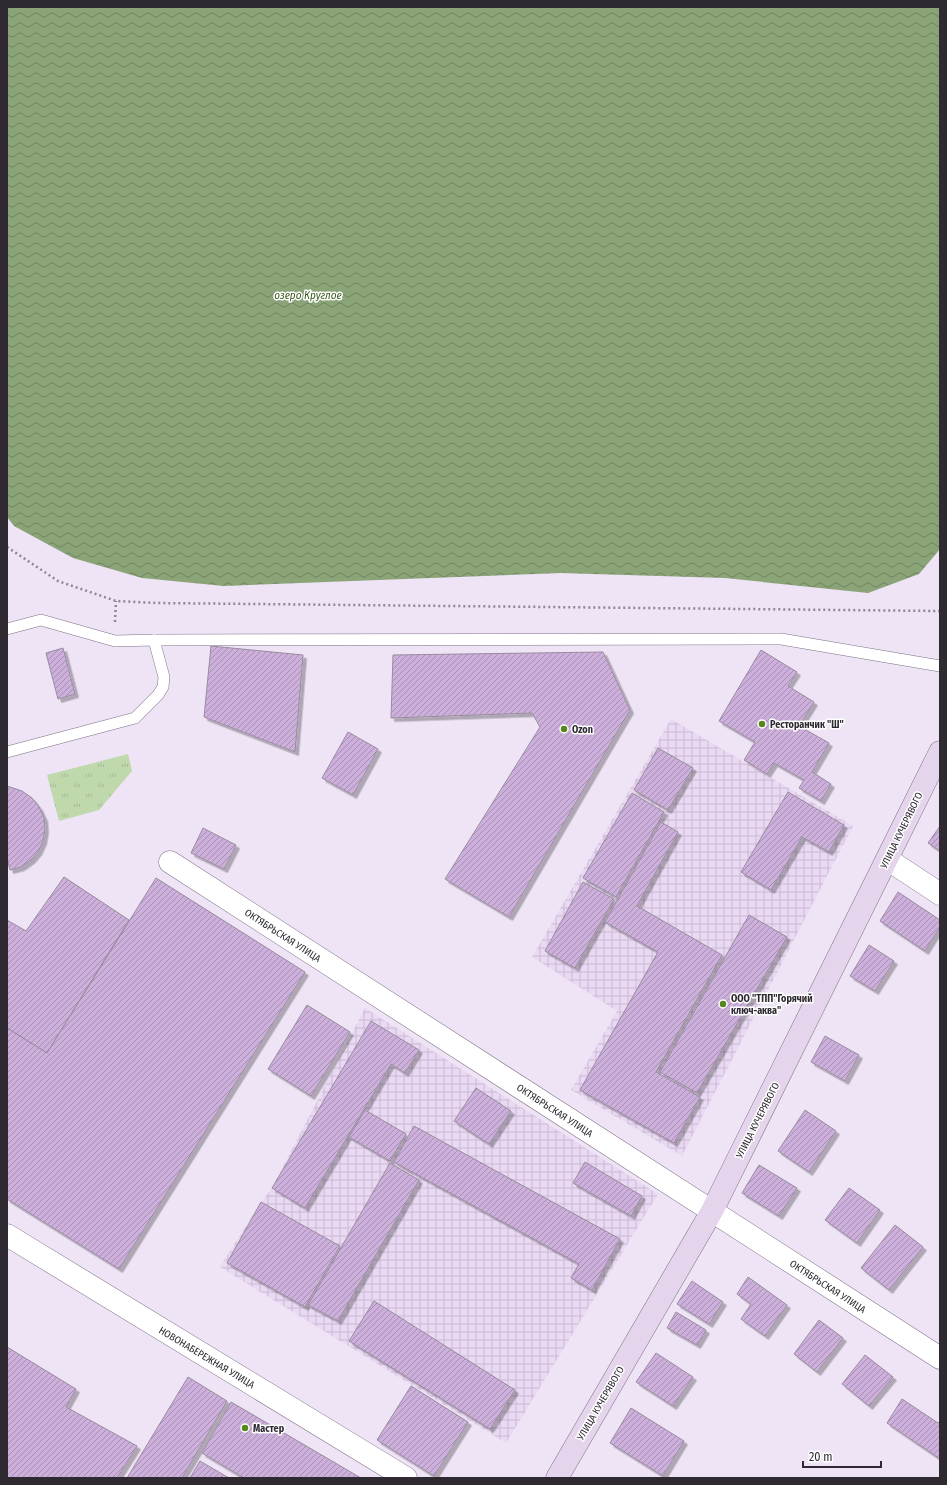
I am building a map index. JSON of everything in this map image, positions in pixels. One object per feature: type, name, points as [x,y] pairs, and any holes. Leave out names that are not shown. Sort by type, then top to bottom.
[{"type":"street","name":"УЛИЦА КУЧЕРЯВОГО","points":[[557,1478],[712,1211],[940,752]]},
{"type":"street","points":[[887,859],[940,894]]},
{"type":"street","name":"ОКТЯБРЬСКАЯ УЛИЦА","points":[[170,862],[940,1358]]},
{"type":"street","name":"НОВОНАБЕРЕЖНАЯ УЛИЦА","points":[[7,1235],[406,1478]]},
{"type":"lane","points":[[8,626],[41,620],[115,641],[781,639],[940,666]]},
{"type":"lane","points":[[7,752],[136,718],[158,695],[163,687],[164,677],[154,640]]},
{"type":"path","points":[[7,547],[58,581],[116,601],[156,603],[940,611]]},
{"type":"shaded area","name":"ООО \"ТПП\"Горячий ключ-аква\"","points":[[671,719],[853,826],[682,1156],[571,1090],[617,1011],[532,957]]},
{"type":"shaded area","points":[[365,1008],[658,1194],[506,1443],[220,1267],[261,1202],[272,1188]]},
{"type":"green space","points":[[128,754],[132,771],[99,810],[59,821],[47,775]]},
{"type":"water","name":"озеро Круглое","points":[[7,7],[940,7],[940,549],[919,574],[868,593],[725,578],[561,573],[224,586],[142,578],[73,558],[14,526],[7,517]]},
{"type":"building","points":[[211,646],[303,655],[295,752],[204,717]]},
{"type":"building","points":[[63,648],[75,694],[58,699],[46,653]]},
{"type":"building","name":"Ресторанчик \"Ш\"","points":[[761,650],[797,672],[788,686],[814,702],[799,726],[829,743],[812,772],[831,784],[821,801],[799,788],[804,780],[774,763],[767,774],[744,760],[755,742],[719,721]]},
{"type":"building","points":[[603,652],[630,710],[509,917],[445,879],[540,727],[532,713],[391,718],[393,655]]},
{"type":"building","points":[[348,732],[378,749],[353,795],[322,778]]},
{"type":"building","points":[[658,748],[693,768],[668,810],[634,790]]},
{"type":"building","points":[[7,786],[22,791],[32,798],[39,807],[44,818],[45,829],[43,841],[38,852],[31,860],[21,867],[10,870],[7,858]]},
{"type":"building","points":[[788,792],[844,825],[829,852],[802,837],[771,890],[741,872]]},
{"type":"building","points":[[632,793],[664,812],[616,897],[583,878]]},
{"type":"building","points":[[661,822],[678,832],[637,906],[722,955],[656,1072],[700,1097],[674,1143],[580,1090],[658,952],[605,922]]},
{"type":"building","points":[[940,826],[940,851],[928,843]]},
{"type":"building","points":[[203,828],[236,845],[224,869],[191,853]]},
{"type":"building","points":[[64,877],[129,920],[47,1053],[7,1028],[7,920],[26,931]]},
{"type":"building","points":[[156,878],[305,972],[119,1269],[7,1199],[7,1028],[47,1053]]},
{"type":"building","points":[[583,882],[614,899],[575,968],[545,951]]},
{"type":"building","points":[[898,892],[940,920],[940,927],[925,951],[880,921]]},
{"type":"building","name":"ООО \"ТПП\"Горячий ключ-аква\"","points":[[749,915],[787,937],[697,1093],[660,1072]]},
{"type":"building","points":[[869,945],[894,961],[875,991],[850,976]]},
{"type":"building","points":[[307,1005],[350,1032],[311,1096],[268,1069]]},
{"type":"building","points":[[371,1021],[419,1050],[405,1073],[391,1064],[305,1208],[272,1188]]},
{"type":"building","points":[[825,1036],[859,1055],[845,1081],[811,1062]]},
{"type":"building","points":[[476,1088],[511,1111],[489,1144],[454,1121]]},
{"type":"building","points":[[365,1110],[406,1134],[390,1161],[349,1137]]},
{"type":"building","points":[[805,1110],[836,1131],[809,1172],[778,1151]]},
{"type":"building","points":[[414,1126],[620,1239],[592,1290],[571,1278],[579,1264],[394,1162]]},
{"type":"building","points":[[585,1162],[642,1196],[631,1216],[573,1183]]},
{"type":"building","points":[[390,1163],[419,1180],[338,1321],[308,1305]]},
{"type":"building","points":[[759,1165],[797,1188],[779,1216],[742,1193]]},
{"type":"building","points":[[849,1188],[880,1210],[857,1243],[825,1220]]},
{"type":"building","points":[[261,1202],[340,1246],[305,1307],[227,1263]]},
{"type":"building","points":[[895,1225],[923,1247],[889,1290],[861,1268]]},
{"type":"building","points":[[748,1277],[787,1305],[765,1336],[741,1319],[751,1304],[737,1294]]},
{"type":"building","points":[[692,1281],[723,1302],[709,1324],[677,1304]]},
{"type":"building","points":[[374,1301],[515,1390],[490,1429],[349,1341]]},
{"type":"building","points":[[676,1312],[706,1330],[697,1345],[667,1328]]},
{"type":"building","points":[[819,1320],[843,1338],[817,1372],[794,1354]]},
{"type":"building","points":[[7,1347],[76,1389],[66,1407],[137,1446],[117,1478],[7,1478]]},
{"type":"building","points":[[656,1353],[693,1377],[673,1406],[636,1382]]},
{"type":"building","points":[[865,1355],[893,1377],[869,1406],[842,1384]]},
{"type":"building","points":[[188,1377],[227,1401],[182,1478],[127,1478]]},
{"type":"building","points":[[411,1386],[468,1422],[434,1476],[377,1440]]},
{"type":"building","points":[[902,1399],[938,1423],[940,1421],[940,1459],[887,1423]]},
{"type":"building","name":"Мастер","points":[[231,1402],[361,1478],[244,1478],[202,1453]]},
{"type":"building","points":[[631,1408],[684,1441],[663,1476],[610,1443]]},
{"type":"building","points":[[200,1461],[229,1478],[190,1478]]},
{"type":"place","name":"Ресторанчик \"Ш\"","points":[[762,724]]},
{"type":"place","name":"Ozon","points":[[564,729]]},
{"type":"place","name":"ООО \"ТПП\"Горячий ключ-аква\"","points":[[723,1004]]},
{"type":"place","name":"Мастер","points":[[245,1428]]}]
